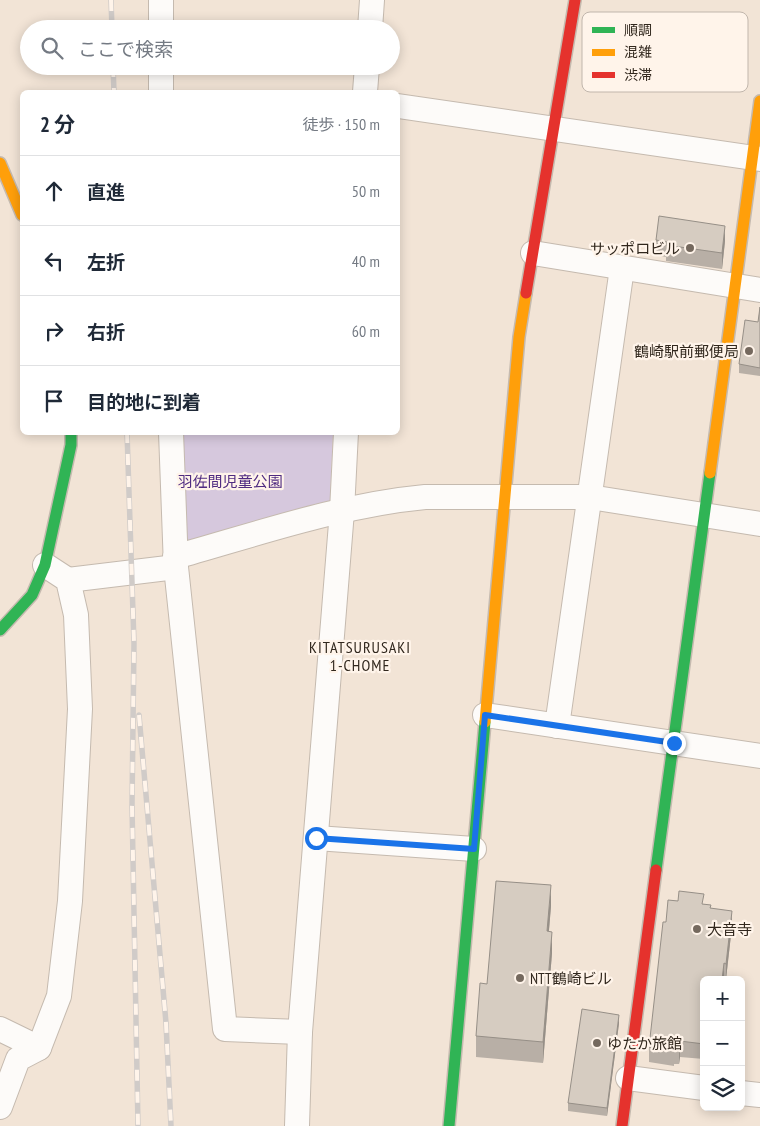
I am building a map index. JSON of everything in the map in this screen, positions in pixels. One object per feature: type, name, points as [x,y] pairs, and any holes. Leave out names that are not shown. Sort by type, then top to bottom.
[{"type":"street","points":[[160,0],[161,20]]},
{"type":"street","points":[[371,20],[372,0]]},
{"type":"street","points":[[448,1126],[519,337],[575,0]]},
{"type":"street","points":[[161,75],[162,90]]},
{"type":"street","points":[[365,90],[366,75]]},
{"type":"street","points":[[622,1126],[736,286],[757,158],[760,101]]},
{"type":"street","points":[[400,106],[757,158]]},
{"type":"street","points":[[0,163],[20,210]]},
{"type":"street","points":[[533,253],[760,290]]},
{"type":"street","points":[[557,726],[622,268]]},
{"type":"street","points":[[0,630],[32,595],[45,565],[71,445],[71,435]]},
{"type":"street","points":[[171,435],[175,562],[225,1029],[300,1032]]},
{"type":"street","points":[[297,1126],[300,1032],[342,511],[346,435]]},
{"type":"street","points":[[45,565],[68,580],[175,562],[342,511],[400,499],[425,497],[590,497],[760,524]]},
{"type":"street","points":[[0,1107],[18,1059],[39,1048],[59,996],[70,901],[80,709],[76,615],[68,580]]},
{"type":"street","points":[[485,715],[760,756]]},
{"type":"street","points":[[316,838],[474,849]]},
{"type":"street","points":[[0,1029],[39,1048]]},
{"type":"street","points":[[628,1078],[700,1087]]},
{"type":"street","points":[[745,1093],[760,1095]]},
{"type":"green space","name":"羽佐間児童公園","points":[[178,435],[333,435],[330,500],[323,507],[190,542],[182,537]]},
{"type":"building","points":[[659,216],[725,226],[722,253],[666,245],[667,242],[656,240]]},
{"type":"building","name":"鶴崎駅前郵便局","points":[[760,307],[760,368],[739,364],[745,320],[758,322]]},
{"type":"building","name":"NTT鶴崎ビル","points":[[496,881],[551,885],[547,931],[552,932],[543,1042],[476,1036],[480,983],[487,984]]},
{"type":"building","name":"大音寺","points":[[679,891],[704,894],[702,904],[711,905],[710,908],[732,911],[726,964],[724,963],[722,976],[700,976],[700,1044],[680,1041],[679,1049],[674,1048],[674,1050],[649,1047],[663,922],[666,922],[668,900],[678,901]]},
{"type":"building","points":[[582,1009],[619,1015],[607,1108],[568,1103]]},
{"type":"railway","points":[[111,0],[112,20]]},
{"type":"railway","points":[[113,75],[114,90]]},
{"type":"railway","points":[[127,435],[134,643],[132,806],[138,1126]]},
{"type":"railway","points":[[139,715],[166,1023],[171,1126]]},
{"type":"traffic: fast","points":[[0,630],[32,595],[45,565],[71,445],[71,435]]},
{"type":"traffic: fast","points":[[656,870],[710,473]]},
{"type":"traffic: fast","points":[[449,1126],[485,722]]},
{"type":"traffic: slow","points":[[710,473],[760,101]]},
{"type":"traffic: slow","points":[[0,163],[20,210]]},
{"type":"traffic: slow","points":[[485,722],[519,337],[526,293]]},
{"type":"traffic: jam","points":[[526,293],[575,0]]},
{"type":"traffic: jam","points":[[622,1126],[656,870]]},
{"type":"place","name":"サッポロビル","points":[[690,248]]},
{"type":"place","name":"鶴崎駅前郵便局","points":[[749,351]]},
{"type":"place","name":"大音寺","points":[[697,929]]},
{"type":"place","name":"NTT鶴崎ビル","points":[[520,978]]},
{"type":"place","name":"ゆたか旅館","points":[[597,1043]]},
{"type":"district","name":"KITATSURUSAKI 1-CHOME","points":[[360,656]]},
{"type":"route","points":[[316,838],[474,849],[485,715],[674,743]]}]
